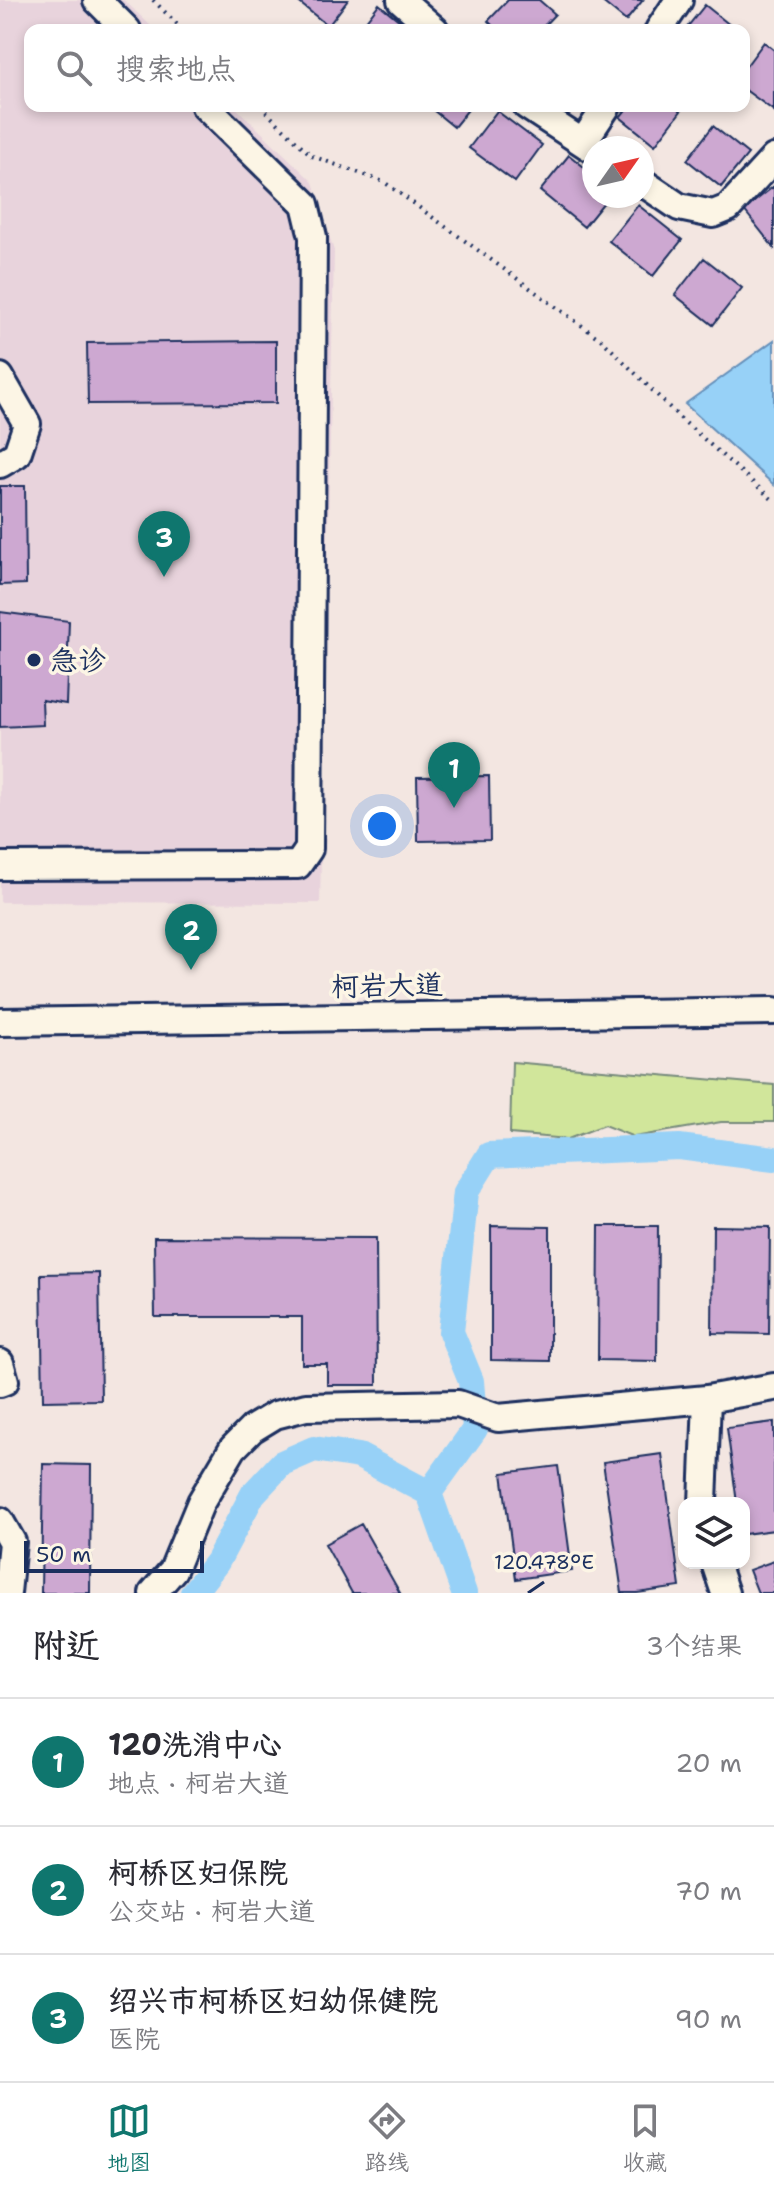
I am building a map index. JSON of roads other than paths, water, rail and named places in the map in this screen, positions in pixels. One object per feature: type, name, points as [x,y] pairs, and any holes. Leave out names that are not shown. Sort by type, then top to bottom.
[{"type":"street","points":[[97,0],[121,24]]},
{"type":"street","points":[[401,0],[428,24]]},
{"type":"street","points":[[663,24],[679,0]]},
{"type":"street","points":[[0,866],[298,865],[309,849],[313,237],[305,204],[211,112]]},
{"type":"street","points":[[536,112],[582,142]]},
{"type":"street","points":[[593,136],[604,112]]},
{"type":"street","points":[[654,190],[679,207],[713,214],[728,208],[774,158]]},
{"type":"street","points":[[0,377],[27,424],[17,454],[0,464]]},
{"type":"street","name":"柯岩大道","points":[[0,1022],[774,1011]]},
{"type":"street","points":[[0,1363],[5,1381],[0,1383]]},
{"type":"street","points":[[153,1593],[173,1570],[201,1502],[233,1448],[252,1429],[275,1415],[306,1407],[458,1404],[498,1418],[707,1399],[774,1387]]},
{"type":"street","points":[[703,1497],[707,1399]]},
{"type":"street","points":[[0,1521],[12,1542],[7,1593]]},
{"type":"street","points":[[717,1569],[725,1593]]},
{"type":"water","points":[[774,340],[774,485],[685,404]]},
{"type":"waterway","points":[[429,1493],[475,1429],[471,1381],[451,1332],[466,1192],[489,1155],[679,1147],[774,1159]]},
{"type":"waterway","points":[[193,1593],[217,1562],[253,1494],[282,1463],[314,1449],[359,1456],[429,1493],[464,1593]]},
{"type":"place","name":"绍兴市柯桥区妇幼保健院","points":[[164,577]]},
{"type":"place","name":"急诊","points":[[34,660]]},
{"type":"place","name":"120洗消中心","points":[[454,808]]},
{"type":"place","name":"柯桥区妇保院","points":[[191,970]]}]
